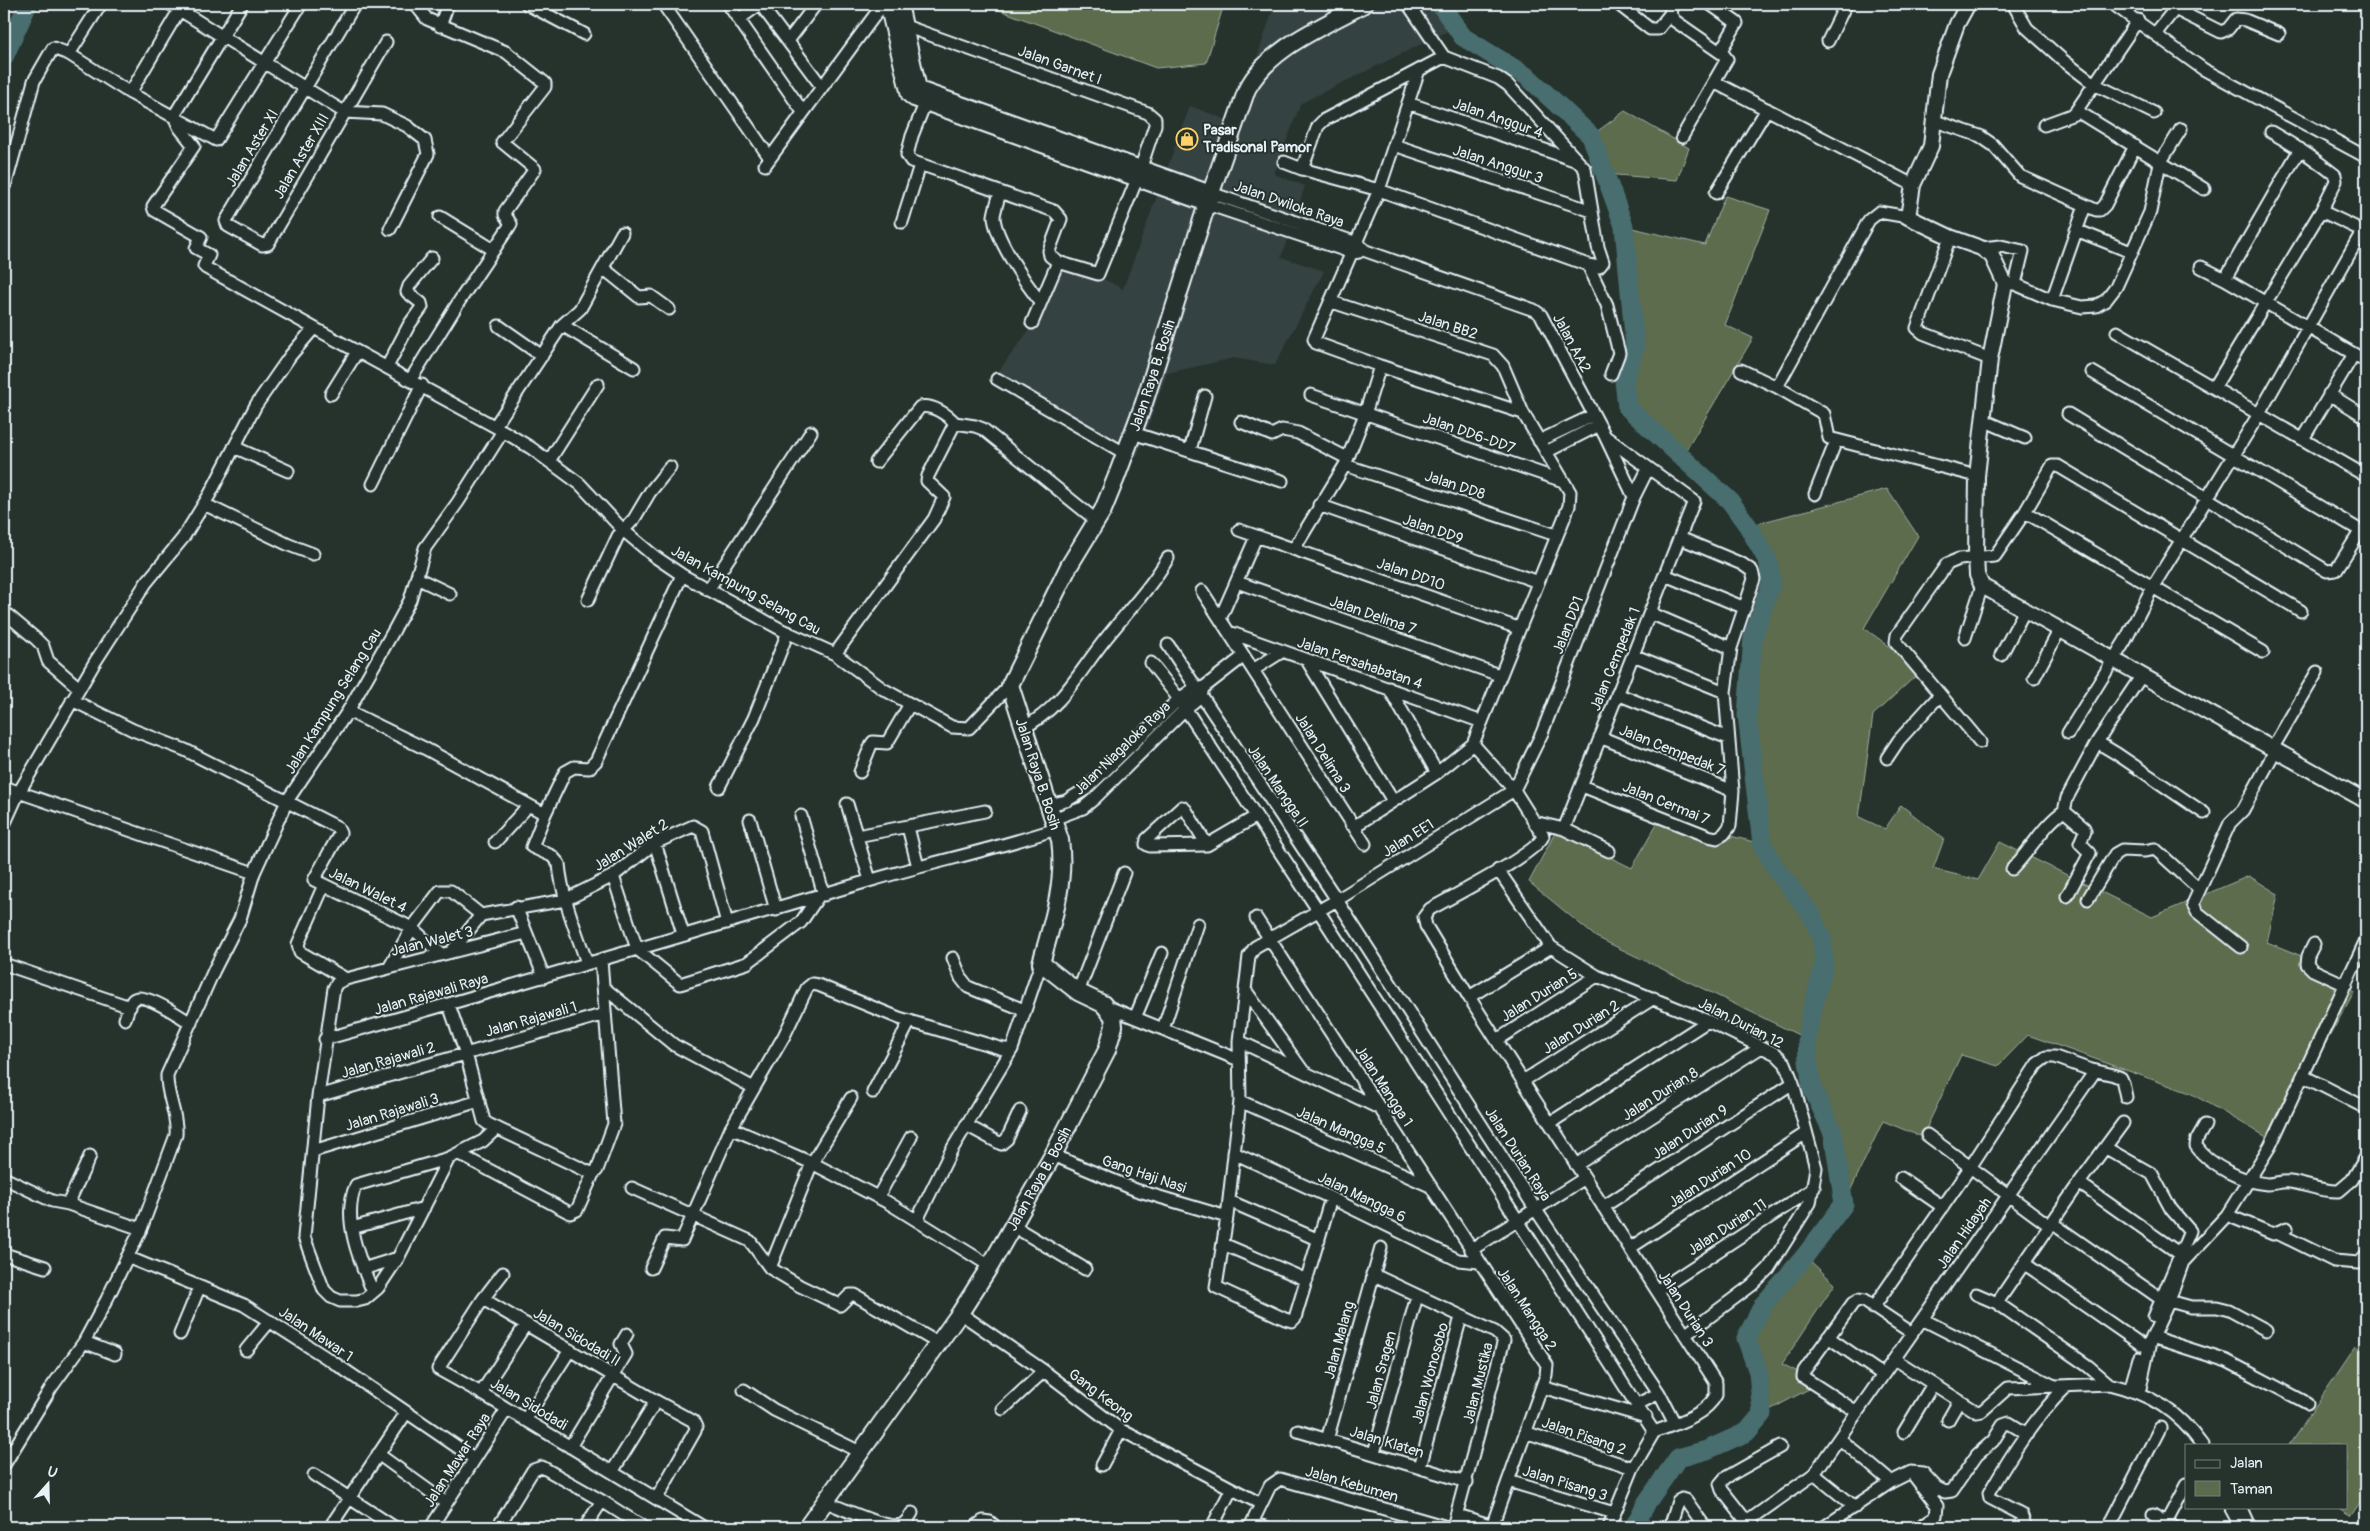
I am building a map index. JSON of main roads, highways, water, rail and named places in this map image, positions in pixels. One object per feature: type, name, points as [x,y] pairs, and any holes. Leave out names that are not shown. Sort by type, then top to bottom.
[{"type":"main road","name":"Jalan Raya B. Bosih","points":[[807,1527],[960,1313],[990,1266],[1053,1155],[1107,1050],[1114,1026],[1112,1016],[1102,1004],[1078,992],[1041,963],[1052,927],[1061,873],[1062,854],[1010,685],[1069,566],[1097,521],[1126,454],[1247,89],[1255,74],[1277,54],[1364,4]]},
{"type":"waterway","points":[[4,57],[28,4]]},
{"type":"waterway","points":[[1440,4],[1463,37],[1528,77],[1591,136],[1624,226],[1635,346],[1624,381],[1627,407],[1730,501],[1748,526],[1769,563],[1771,584],[1753,637],[1747,715],[1762,844],[1776,869],[1811,914],[1822,939],[1824,965],[1811,1014],[1807,1039],[1808,1061],[1812,1088],[1833,1133],[1844,1204],[1805,1256],[1763,1305],[1746,1338],[1758,1372],[1762,1414],[1747,1432],[1707,1450],[1678,1458],[1647,1502],[1634,1527]]},
{"type":"place","name":"Pasar Tradisonal Pamor","points":[[1187,139]]}]
